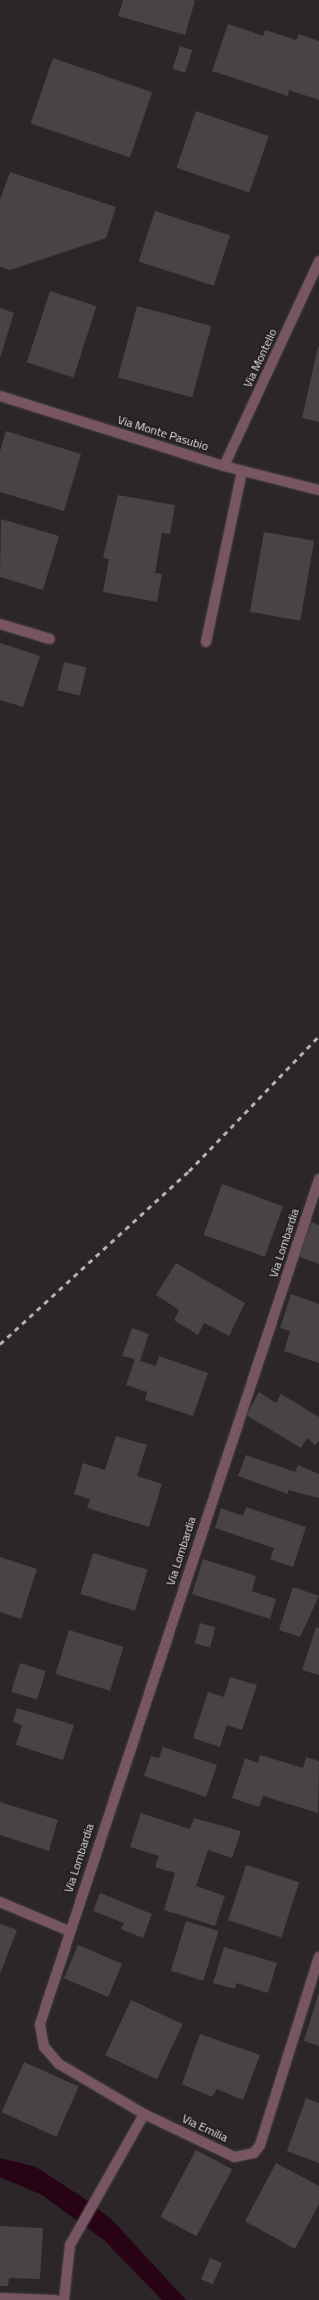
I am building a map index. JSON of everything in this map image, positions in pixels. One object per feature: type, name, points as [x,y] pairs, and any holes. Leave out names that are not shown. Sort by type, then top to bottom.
[{"type":"street","name":"Via Montello","points":[[224,466],[319,261]]},
{"type":"street","name":"Via Monte Pasubio","points":[[0,396],[224,466],[319,490]]},
{"type":"street","points":[[206,642],[242,471]]},
{"type":"street","points":[[0,624],[50,639]]},
{"type":"street","name":"Via Lombardia","points":[[144,2114],[59,2064],[44,2046],[41,2018],[68,1931],[319,1179]]},
{"type":"street","points":[[0,1902],[68,1931]]},
{"type":"street","name":"Via Emilia","points":[[144,2114],[234,2157],[254,2153],[260,2145],[319,1957]]},
{"type":"street","points":[[64,2300],[70,2245],[99,2197],[144,2114]]},
{"type":"street","points":[[0,2298],[55,2300]]},
{"type":"shaded area","points":[[0,2158],[36,2167],[88,2201],[112,2220],[186,2300],[162,2300],[104,2240],[42,2195],[0,2177]]},
{"type":"building","points":[[123,0],[195,1],[185,35],[118,16]]},
{"type":"building","points":[[228,24],[263,36],[265,30],[296,40],[299,34],[319,41],[319,100],[289,90],[288,96],[212,71]]},
{"type":"building","points":[[180,46],[192,50],[185,73],[173,69]]},
{"type":"building","points":[[53,58],[152,92],[130,157],[31,123]]},
{"type":"building","points":[[196,111],[269,136],[249,193],[176,168]]},
{"type":"building","points":[[10,172],[116,207],[106,238],[10,270],[0,267],[0,200]]},
{"type":"building","points":[[155,211],[230,235],[214,286],[139,261]]},
{"type":"building","points":[[50,291],[97,306],[73,377],[27,362]]},
{"type":"building","points":[[137,306],[211,326],[192,397],[118,377]]},
{"type":"building","points":[[0,308],[14,313],[0,358]]},
{"type":"building","points":[[319,347],[319,422],[302,418]]},
{"type":"building","points":[[6,431],[81,454],[64,511],[0,492],[0,451]]},
{"type":"building","points":[[118,495],[175,505],[170,534],[162,533],[155,573],[162,574],[157,602],[103,592],[109,559],[103,558]]},
{"type":"building","points":[[1,519],[59,536],[43,590],[0,577]]},
{"type":"building","points":[[264,532],[314,541],[300,621],[250,612]]},
{"type":"building","points":[[0,643],[40,656],[23,707],[0,700]]},
{"type":"building","points":[[64,662],[86,667],[80,695],[57,690]]},
{"type":"building","points":[[222,1184],[283,1206],[265,1257],[204,1235]]},
{"type":"building","points":[[311,1222],[319,1225],[319,1264],[299,1257]]},
{"type":"building","points":[[176,1263],[245,1303],[229,1336],[204,1323],[198,1335],[174,1320],[179,1310],[156,1295]]},
{"type":"building","points":[[291,1294],[319,1304],[319,1363],[284,1351],[290,1331],[280,1328]]},
{"type":"building","points":[[132,1328],[149,1334],[140,1361],[156,1366],[159,1356],[208,1373],[193,1416],[145,1400],[147,1392],[126,1385],[135,1359],[122,1356]]},
{"type":"building","points":[[259,1392],[276,1403],[281,1394],[319,1417],[319,1441],[315,1445],[307,1438],[301,1448],[246,1415]]},
{"type":"building","points":[[116,1436],[147,1445],[137,1476],[162,1484],[149,1527],[87,1508],[90,1499],[74,1494],[83,1463],[105,1470]]},
{"type":"building","points":[[246,1455],[295,1472],[298,1465],[319,1474],[319,1498],[288,1490],[288,1494],[238,1476]]},
{"type":"building","points":[[246,1507],[306,1527],[293,1567],[270,1559],[274,1548],[215,1528],[221,1508],[243,1516]]},
{"type":"building","points":[[93,1553],[148,1570],[135,1611],[80,1594]]},
{"type":"building","points":[[0,1557],[37,1569],[21,1619],[0,1612]]},
{"type":"building","points":[[203,1559],[256,1576],[252,1591],[276,1599],[270,1619],[192,1594]]},
{"type":"building","points":[[293,1587],[319,1596],[300,1637],[279,1630]]},
{"type":"building","points":[[200,1623],[215,1627],[210,1647],[195,1643]]},
{"type":"building","points":[[316,1627],[319,1628],[319,1675],[302,1670]]},
{"type":"building","points":[[69,1630],[124,1647],[110,1691],[56,1674]]},
{"type":"building","points":[[20,1663],[46,1671],[37,1700],[11,1692]]},
{"type":"building","points":[[230,1677],[257,1685],[242,1730],[227,1725],[220,1747],[193,1738],[208,1692],[224,1697]]},
{"type":"building","points":[[17,1708],[74,1725],[63,1760],[16,1745],[22,1725],[13,1722]]},
{"type":"building","points":[[163,1747],[217,1765],[206,1797],[144,1776],[151,1756],[159,1758]]},
{"type":"building","points":[[260,1755],[303,1768],[306,1757],[319,1761],[318,1813],[263,1796],[259,1807],[232,1798],[245,1758],[258,1763]]},
{"type":"building","points":[[0,1802],[58,1820],[49,1851],[0,1835]]},
{"type":"building","points":[[141,1813],[190,1829],[194,1818],[241,1831],[232,1858],[208,1850],[196,1886],[225,1896],[215,1926],[164,1910],[175,1873],[155,1867],[159,1856],[130,1847]]},
{"type":"building","points":[[246,1865],[299,1882],[281,1937],[228,1920]]},
{"type":"building","points":[[100,1893],[152,1914],[143,1938],[121,1929],[124,1923],[93,1911]]},
{"type":"building","points":[[186,1921],[219,1931],[203,1981],[171,1971]]},
{"type":"building","points":[[0,1924],[17,1930],[0,1974]]},
{"type":"building","points":[[78,1945],[122,1964],[108,1997],[64,1978]]},
{"type":"building","points":[[224,1947],[277,1963],[268,1993],[236,1983],[235,1989],[213,1983]]},
{"type":"building","points":[[319,1992],[319,2046],[304,2041]]},
{"type":"building","points":[[131,2000],[183,2024],[157,2079],[105,2055]]},
{"type":"building","points":[[200,2034],[260,2055],[243,2100],[217,2089],[212,2097],[182,2084]]},
{"type":"building","points":[[24,2062],[79,2086],[56,2137],[2,2112]]},
{"type":"building","points":[[306,2098],[319,2103],[319,2163],[287,2151]]},
{"type":"building","points":[[196,2150],[232,2169],[197,2236],[160,2217]]},
{"type":"building","points":[[276,2163],[319,2186],[319,2204],[295,2249],[245,2221]]},
{"type":"building","points":[[0,2226],[43,2228],[40,2279],[9,2278],[8,2286],[0,2286]]},
{"type":"building","points":[[210,2258],[222,2263],[213,2284],[201,2279]]},
{"type":"railway","points":[[0,1344],[189,1171],[319,1036]]}]
